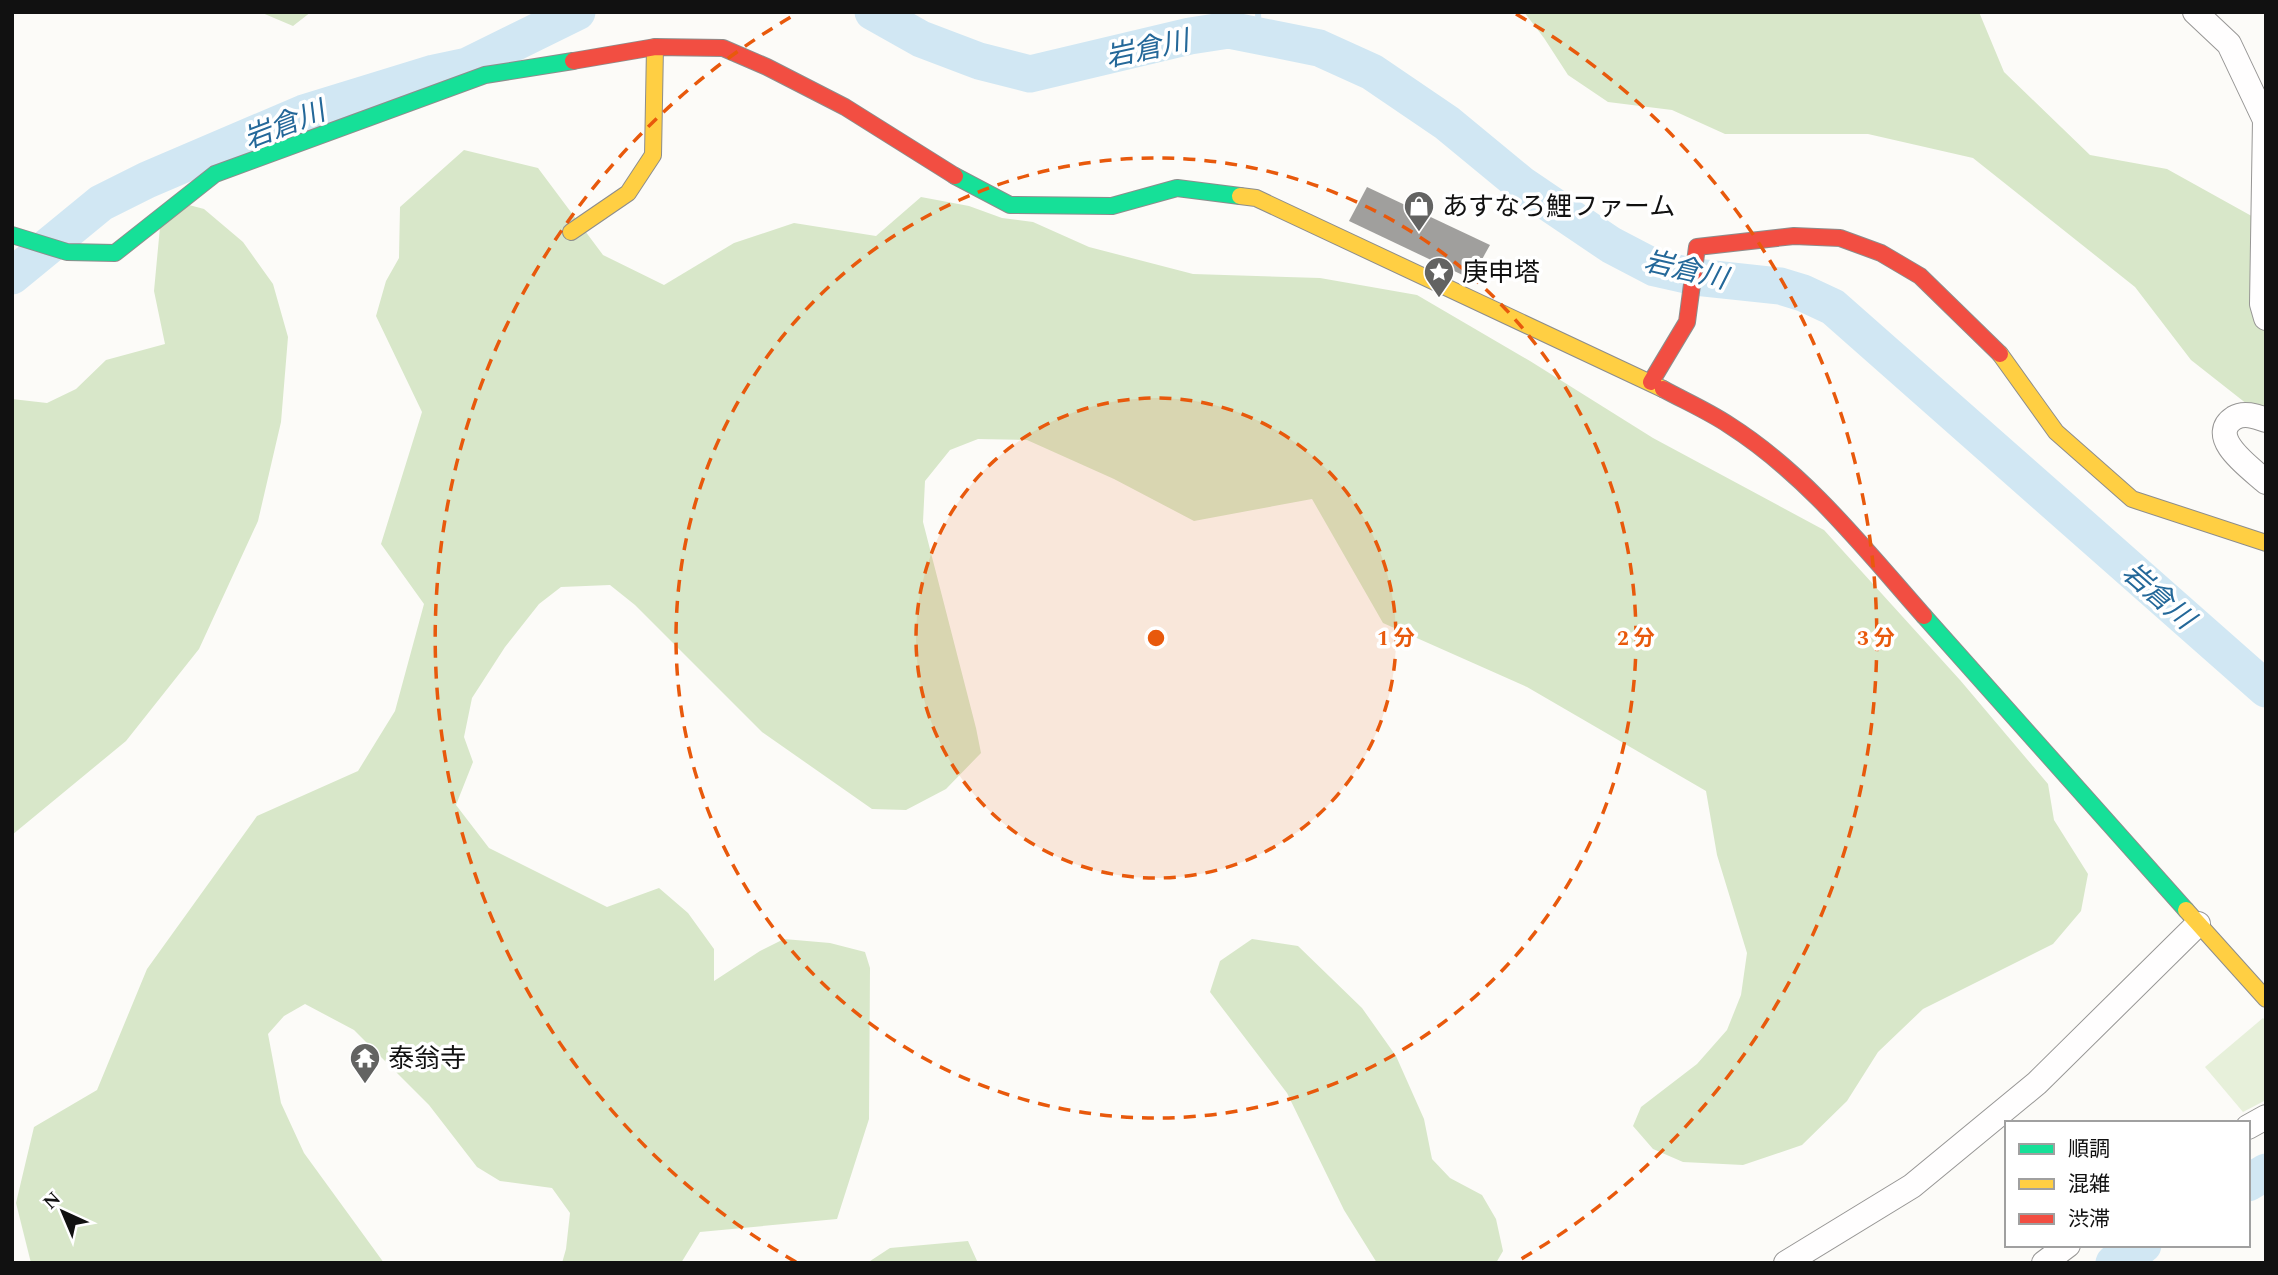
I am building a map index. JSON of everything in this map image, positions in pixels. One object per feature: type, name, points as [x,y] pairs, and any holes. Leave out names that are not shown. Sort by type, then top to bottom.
[{"type":"street","points":[[2195,12],[2229,44],[2265,120],[2262,304],[2266,318]]},
{"type":"street","points":[[12,235],[67,252],[115,253],[215,174],[485,75],[655,47],[723,48],[767,66],[845,107],[954,175],[1010,205],[1112,206],[1177,188],[1256,198],[1651,382],[1730,425],[1777,461],[1829,510],[2266,999]]},
{"type":"street","points":[[571,232],[628,192],[653,155],[655,47]]},
{"type":"street","points":[[1651,382],[1687,322],[1697,247],[1794,236],[1840,238],[1881,253],[1920,276],[1996,348],[2056,432],[2132,499],[2266,543]]},
{"type":"street","points":[[2266,420],[2246,414],[2237,416],[2229,422],[2224,437],[2235,454],[2266,482]]},
{"type":"street","points":[[1786,1263],[1912,1186],[2037,1083],[2198,924]]},
{"type":"street","points":[[2250,1126],[2266,1117]]},
{"type":"street","points":[[2044,1263],[2065,1247]]},
{"type":"green space","points":[[260,12],[311,12],[293,26]]},
{"type":"green space","points":[[1524,12],[1979,12],[2004,72],[2090,155],[2167,169],[2266,224],[2266,419],[2191,360],[2135,287],[1973,158],[1868,134],[1725,134],[1672,110],[1608,102],[1568,75]]},
{"type":"green space","points":[[464,150],[538,168],[603,255],[664,285],[734,243],[794,223],[876,236],[921,197],[969,206],[1002,218],[1033,222],[1089,247],[1193,274],[1320,278],[1417,295],[1530,361],[1653,438],[1824,530],[1960,680],[2048,784],[2054,820],[2088,874],[2081,911],[2053,944],[1923,1009],[1878,1052],[1847,1101],[1802,1145],[1743,1165],[1683,1162],[1653,1149],[1633,1126],[1641,1107],[1697,1064],[1727,1030],[1741,995],[1747,953],[1717,855],[1706,791],[1527,687],[1383,623],[1312,499],[1194,521],[1114,479],[1027,440],[978,439],[950,450],[925,481],[923,522],[981,753],[946,789],[906,810],[872,809],[762,732],[635,605],[610,585],[561,587],[539,604],[505,647],[472,698],[464,737],[473,762],[456,805],[489,848],[607,907],[659,888],[688,913],[714,949],[714,981],[784,939],[830,943],[865,952],[870,968],[869,1119],[837,1219],[700,1232],[681,1263],[562,1263],[570,1213],[552,1188],[500,1181],[477,1167],[429,1105],[354,1030],[305,1004],[284,1016],[268,1034],[281,1103],[304,1153],[384,1263],[31,1263],[16,1203],[34,1127],[97,1090],[147,969],[257,816],[358,771],[395,711],[424,604],[381,544],[422,412],[376,316],[386,281],[399,258],[400,207]]},
{"type":"green space","points":[[189,205],[204,209],[243,242],[273,284],[288,337],[281,422],[258,521],[199,649],[126,741],[12,835],[12,399],[47,403],[76,389],[106,360],[165,344],[154,291],[160,227]]},
{"type":"green space","points":[[1252,939],[1298,946],[1362,1008],[1396,1056],[1424,1119],[1432,1159],[1450,1178],[1482,1195],[1496,1219],[1503,1251],[1496,1263],[1377,1263],[1344,1210],[1287,1093],[1210,992],[1220,961]]},
{"type":"green space","points":[[2263,1018],[2266,1021],[2266,1100],[2243,1112],[2205,1067]]},
{"type":"green space","points":[[968,1241],[978,1263],[867,1263],[890,1248]]},
{"type":"building","name":"あすなろ鯉ファーム","points":[[1367,187],[1490,245],[1471,279],[1349,221]]},
{"type":"waterway","name":"岩倉川","points":[[12,276],[101,203],[147,180],[304,113],[434,73],[467,66],[577,12]]},
{"type":"waterway","name":"岩倉川","points":[[873,12],[921,39],[979,61],[1030,74],[1190,36],[1229,30],[1319,48],[1372,72],[1447,123],[1521,184],[1611,245],[1655,268],[1695,277],[1780,286],[1833,307],[2266,689]]},
{"type":"waterway","points":[[1258,12],[1259,36]]},
{"type":"waterway","points":[[2250,1182],[2266,1172]]},
{"type":"waterway","points":[[2114,1263],[2140,1247]]},
{"type":"traffic: fast","points":[[12,235],[67,252],[115,253],[215,174],[485,75],[573,61]]},
{"type":"traffic: fast","points":[[955,176],[1010,205],[1112,206],[1177,188],[1240,196]]},
{"type":"traffic: fast","points":[[1924,616],[2186,910]]},
{"type":"traffic: slow","points":[[571,232],[628,193],[653,155],[655,47]]},
{"type":"traffic: slow","points":[[1240,196],[1256,198],[1663,389]]},
{"type":"traffic: slow","points":[[2000,354],[2056,432],[2132,499],[2266,543]]},
{"type":"traffic: slow","points":[[2186,910],[2266,999]]},
{"type":"traffic: jam","points":[[573,61],[655,47],[723,48],[845,107],[955,176]]},
{"type":"traffic: jam","points":[[1651,382],[1687,322],[1697,247],[1794,236],[1840,238],[1881,253],[1920,276],[2000,354]]},
{"type":"traffic: jam","points":[[1663,389],[1729,425],[1784,466],[1833,513],[1924,616]]},
{"type":"place","name":"あすなろ鯉ファーム","points":[[1419,233]]},
{"type":"place","name":"庚申塔","points":[[1439,299]]},
{"type":"place","name":"泰翁寺","points":[[365,1085]]}]
